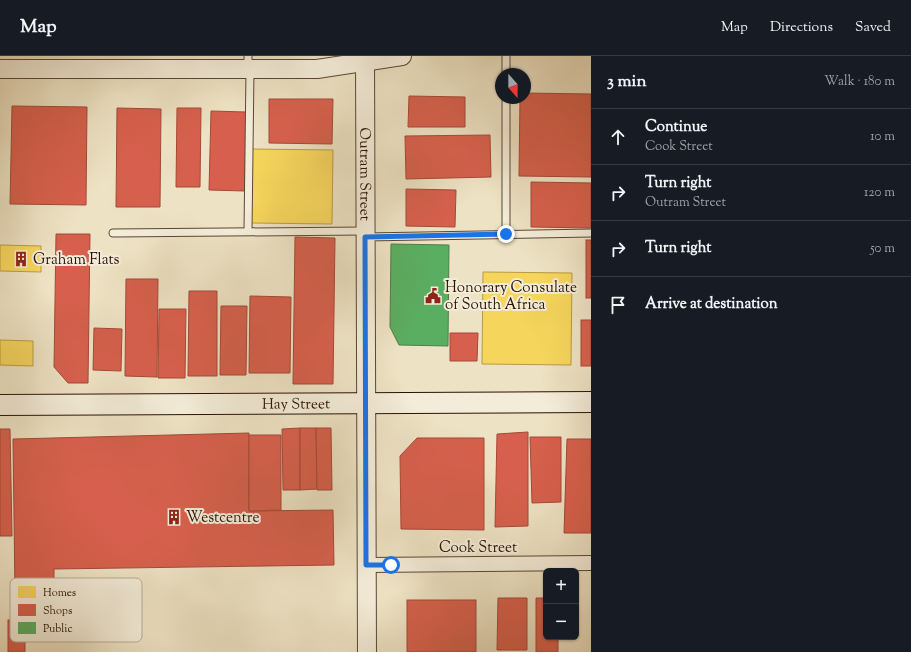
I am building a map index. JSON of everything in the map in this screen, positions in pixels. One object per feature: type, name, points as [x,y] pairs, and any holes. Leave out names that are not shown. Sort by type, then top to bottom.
[{"type":"main road","name":"Hay Street","points":[[0,405],[591,402]]},
{"type":"street","points":[[0,69],[248,64],[316,69],[365,59],[402,56]]},
{"type":"street","name":"Outram Street","points":[[365,59],[367,652]]},
{"type":"street","name":"Cook Street","points":[[366,565],[591,563]]},
{"type":"lane","points":[[506,56],[506,68]]},
{"type":"lane","points":[[248,64],[248,231]]},
{"type":"lane","points":[[506,104],[506,234]]},
{"type":"lane","points":[[113,233],[248,231],[365,234],[591,234]]},
{"type":"building: Homes","points":[[251,149],[333,150],[332,224],[251,223]]},
{"type":"building: Homes","name":"Graham Flats","points":[[0,245],[41,246],[41,272],[0,271]]},
{"type":"building: Homes","points":[[483,272],[572,273],[571,365],[482,364]]},
{"type":"building: Homes","points":[[0,340],[33,341],[33,366],[0,365]]},
{"type":"building: Shops","points":[[531,93],[591,94],[591,177],[519,176],[520,104],[531,104]]},
{"type":"building: Shops","points":[[409,96],[465,97],[465,127],[408,127]]},
{"type":"building: Shops","points":[[269,99],[333,99],[332,144],[269,143]]},
{"type":"building: Shops","points":[[12,106],[87,107],[86,205],[10,204]]},
{"type":"building: Shops","points":[[117,108],[161,109],[160,207],[116,207]]},
{"type":"building: Shops","points":[[177,108],[201,108],[200,187],[176,187]]},
{"type":"building: Shops","points":[[211,111],[246,112],[245,191],[209,190]]},
{"type":"building: Shops","points":[[490,135],[491,177],[406,179],[405,136]]},
{"type":"building: Shops","points":[[531,182],[591,183],[591,228],[531,227]]},
{"type":"building: Shops","points":[[406,189],[456,190],[455,227],[406,226]]},
{"type":"building: Shops","points":[[56,234],[90,234],[88,383],[68,383],[54,367]]},
{"type":"building: Shops","points":[[295,237],[335,238],[333,384],[293,384]]},
{"type":"building: Shops","points":[[586,240],[591,240],[591,298],[586,298]]},
{"type":"building: Shops","points":[[126,279],[158,279],[157,377],[125,376]]},
{"type":"building: Shops","points":[[189,291],[217,291],[217,376],[188,376]]},
{"type":"building: Shops","points":[[250,296],[291,297],[290,373],[249,373]]},
{"type":"building: Shops","points":[[221,306],[247,306],[246,375],[220,375]]},
{"type":"building: Shops","points":[[159,309],[186,309],[185,378],[158,378]]},
{"type":"building: Shops","points":[[581,320],[591,320],[591,366],[581,366]]},
{"type":"building: Shops","points":[[94,328],[122,329],[121,371],[93,370]]},
{"type":"building: Shops","points":[[450,333],[478,333],[477,361],[450,361]]},
{"type":"building: Shops","points":[[300,428],[300,490],[283,490],[282,429]]},
{"type":"building: Shops","points":[[300,428],[316,428],[317,489],[300,490]]},
{"type":"building: Shops","points":[[316,428],[331,428],[332,490],[317,490]]},
{"type":"building: Shops","points":[[0,429],[10,429],[12,536],[0,536]]},
{"type":"building: Shops","points":[[528,432],[528,526],[495,527],[497,434]]},
{"type":"building: Shops","name":"Westcentre","points":[[249,433],[249,511],[333,510],[334,565],[54,569],[54,578],[15,578],[13,439]]},
{"type":"building: Shops","points":[[249,435],[281,435],[281,510],[249,511]]},
{"type":"building: Shops","points":[[530,437],[561,437],[561,502],[532,503]]},
{"type":"building: Shops","points":[[417,438],[484,438],[484,530],[401,529],[400,456]]},
{"type":"building: Shops","points":[[567,439],[591,439],[591,533],[564,533]]},
{"type":"building: Shops","points":[[498,598],[527,598],[527,650],[497,650]]},
{"type":"building: Shops","points":[[536,598],[543,598],[543,640],[558,640],[558,652],[536,652]]},
{"type":"building: Shops","points":[[407,600],[476,600],[476,652],[407,652]]},
{"type":"building: Shops","points":[[8,620],[10,620],[10,642],[25,642],[25,652],[8,652]]},
{"type":"building: Public","points":[[391,244],[449,245],[448,346],[399,345],[390,327]]},
{"type":"place","name":"Graham Flats","points":[[21,259]]},
{"type":"place","name":"Honorary Consulate of South Africa","points":[[433,296]]},
{"type":"place","name":"Westcentre","points":[[174,517]]},
{"type":"route","points":[[391,565],[366,565],[365,237],[506,234]]}]
